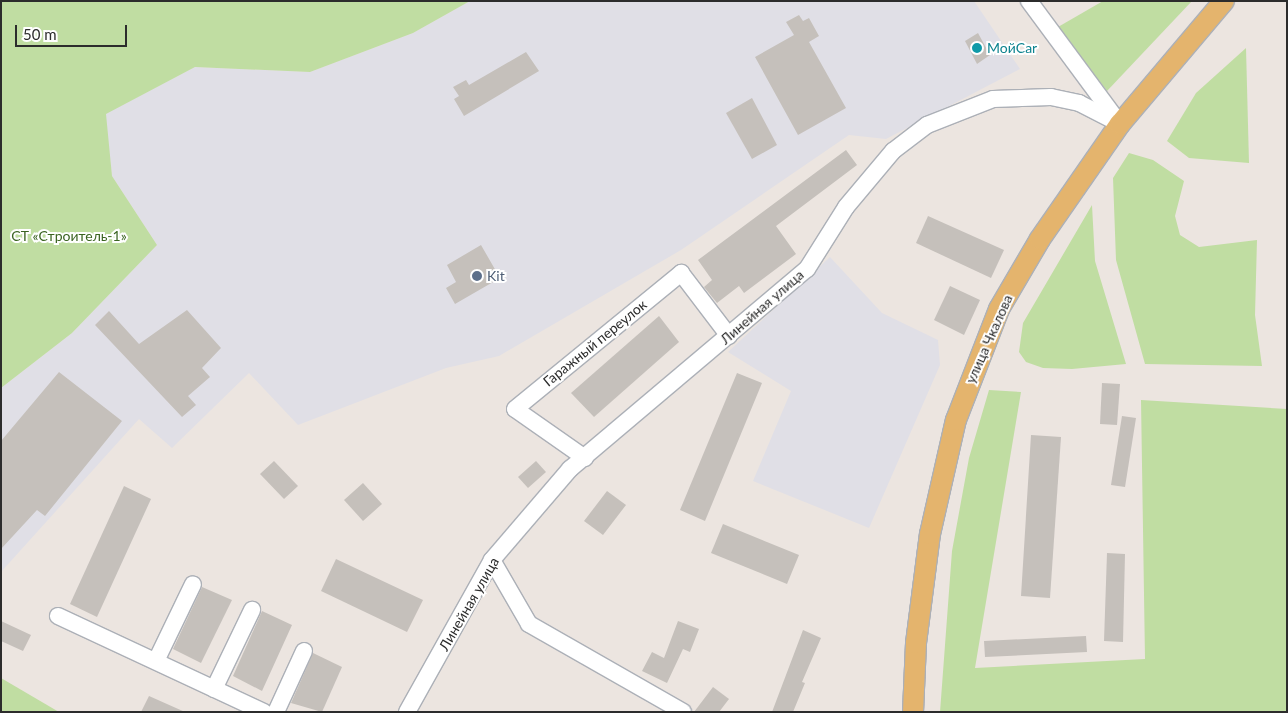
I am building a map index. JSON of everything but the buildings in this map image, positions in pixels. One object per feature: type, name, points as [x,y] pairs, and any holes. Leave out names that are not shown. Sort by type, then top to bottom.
[{"type":"main road","name":"улица Чкалова","points":[[913,712],[916,643],[930,534],[956,420],[972,373],[998,310],[1026,263],[1120,124],[1224,1]]},
{"type":"street","points":[[1029,1],[1120,124]]},
{"type":"street","name":"Линейная улица","points":[[407,712],[492,560],[570,469],[807,268],[846,207],[893,152],[927,125],[993,99],[1023,95],[1079,104],[1120,124]]},
{"type":"street","name":"Гаражный переулок","points":[[585,458],[515,409],[681,273],[729,336]]},
{"type":"street","points":[[492,560],[529,624],[683,712]]},
{"type":"street","points":[[156,661],[192,584]]},
{"type":"street","points":[[214,689],[252,610]]},
{"type":"street","points":[[58,616],[264,712]]},
{"type":"street","points":[[276,712],[304,651]]},
{"type":"shaded area","points":[[470,1],[974,1],[1020,69],[886,139],[849,135],[681,250],[499,356],[446,368],[298,425],[249,373],[172,448],[139,419],[1,572],[1,388],[72,333],[157,245],[112,176],[105,114],[195,67],[310,72],[413,33]]},
{"type":"shaded area","points":[[830,257],[882,313],[938,340],[940,365],[869,528],[753,481],[791,391],[728,352]]},
{"type":"green space","name":"СТ «Строитель-1»","points":[[1,1],[470,1],[413,33],[310,72],[195,67],[106,114],[112,176],[157,245],[72,333],[1,388]]},
{"type":"green space","points":[[1103,1],[1192,1],[1107,91],[1058,27]]},
{"type":"green space","points":[[1246,48],[1249,163],[1189,158],[1167,141],[1196,93]]},
{"type":"green space","points":[[1129,153],[1153,160],[1184,181],[1175,216],[1180,235],[1199,247],[1257,240],[1255,315],[1262,366],[1145,364],[1116,260],[1113,178]]},
{"type":"green space","points":[[1092,205],[1095,261],[1126,364],[1072,369],[1043,368],[1026,362],[1019,352],[1023,323]]},
{"type":"green space","points":[[989,390],[1021,392],[975,668],[1145,659],[1141,400],[1287,409],[1287,712],[940,712],[952,551],[969,458]]},
{"type":"green space","points":[[1,678],[59,712],[1,712]]},
{"type":"place","name":"МойCar","points":[[977,48]]},
{"type":"place","name":"Kit","points":[[477,276]]}]
